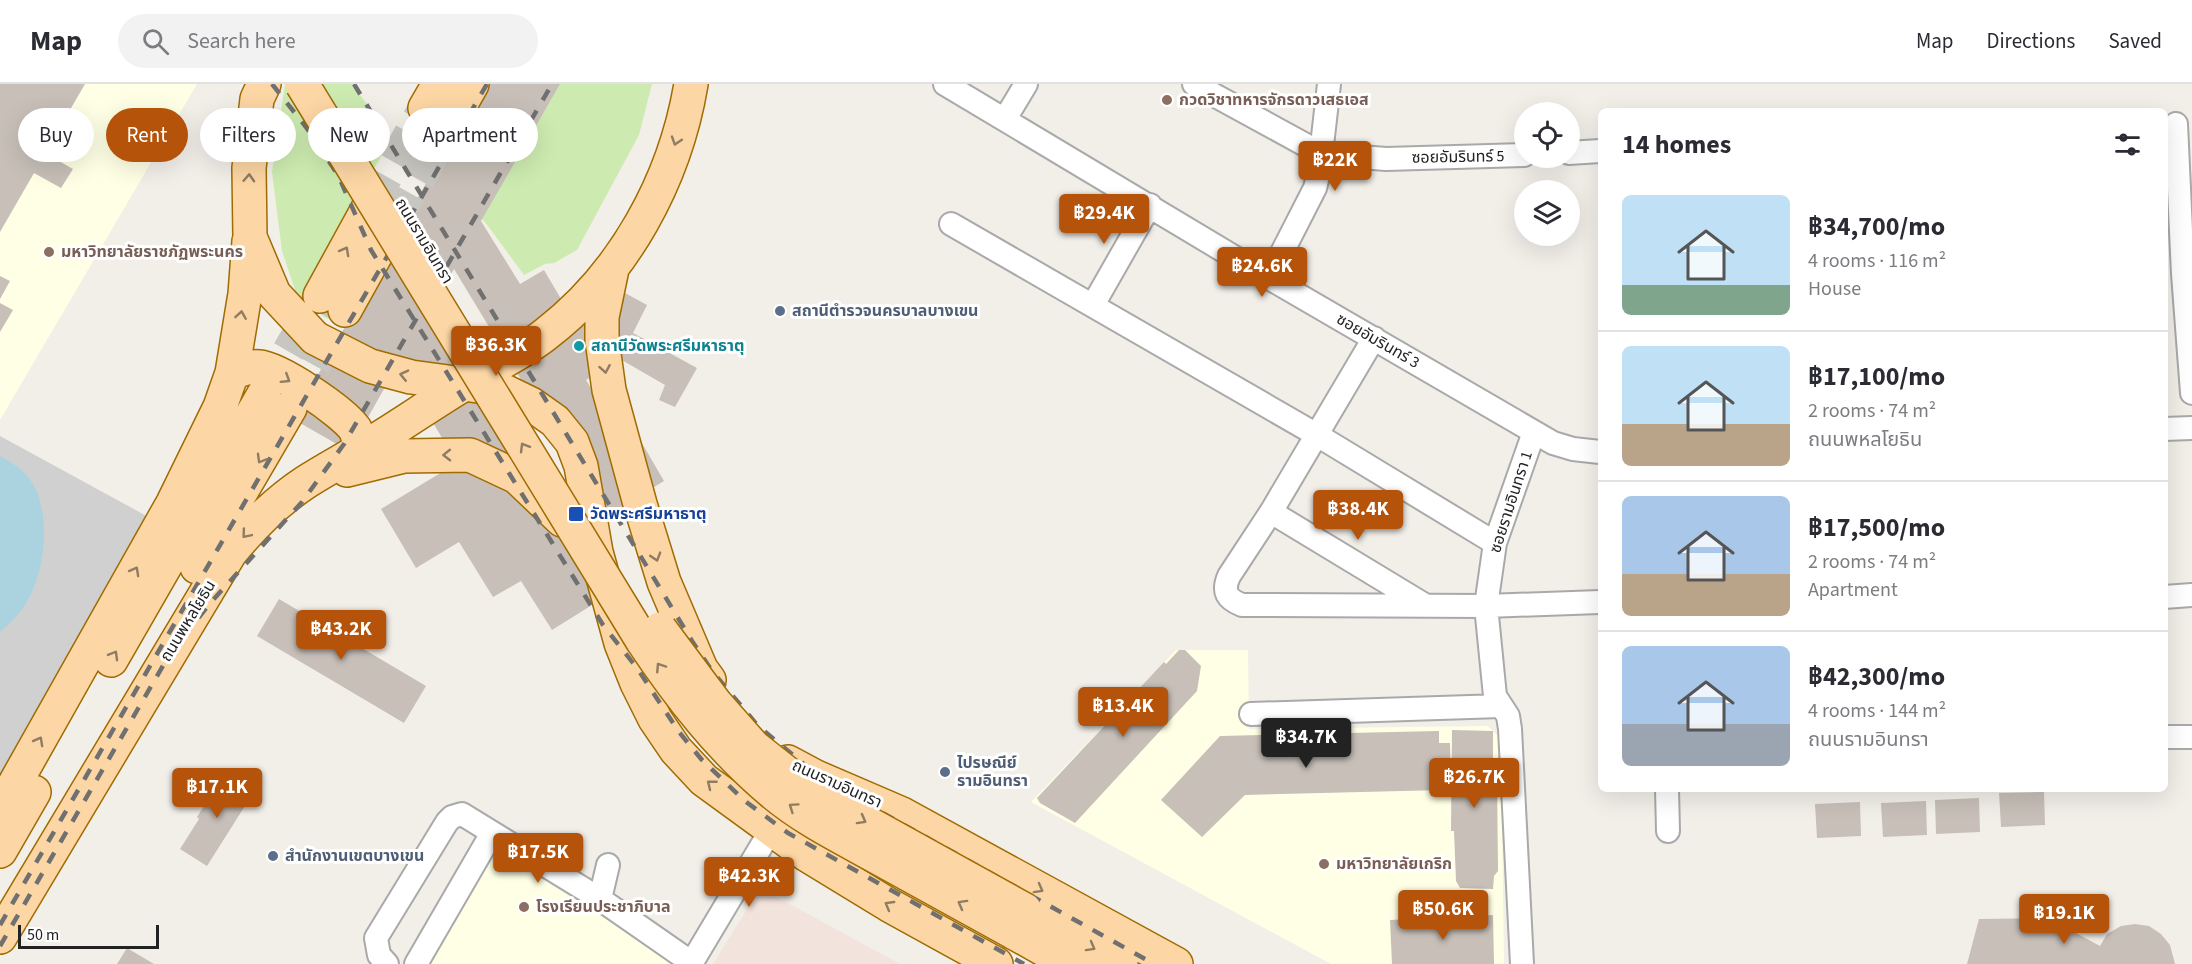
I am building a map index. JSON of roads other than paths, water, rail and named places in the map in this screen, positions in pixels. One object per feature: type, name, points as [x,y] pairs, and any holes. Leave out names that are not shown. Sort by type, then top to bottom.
[{"type":"main road","name":"ถนนรามอินทรา","points":[[302,84],[642,640],[699,720],[733,757],[774,794],[815,823],[1019,921],[1120,964]]},
{"type":"main road","name":"ถนนรามอินทรา","points":[[328,84],[652,615],[716,704],[754,747],[788,774],[1019,921],[1070,964]]},
{"type":"main road","points":[[438,104],[472,84]]},
{"type":"main road","points":[[612,269],[638,229],[662,184],[691,84]]},
{"type":"main road","points":[[0,810],[173,503],[220,408],[232,373],[244,294],[250,237],[249,168],[259,89]]},
{"type":"main road","points":[[332,303],[382,214]]},
{"type":"main road","points":[[250,237],[274,294],[315,338],[370,366],[411,376],[500,389],[531,404],[555,421],[572,442],[581,466],[596,552],[625,653],[655,719],[676,750],[704,780],[771,830],[847,880],[996,964]]},
{"type":"main road","name":"ถนนรามอินทรา","points":[[612,269],[602,317],[602,340],[609,390],[661,571],[701,669],[725,703],[745,727],[783,758],[816,777],[902,813],[1176,964]]},
{"type":"main road","name":"ถนนพหลโยธิน","points":[[0,937],[230,553],[252,526],[306,482],[545,335],[580,304],[612,269]]},
{"type":"main road","points":[[232,373],[243,368],[257,366],[273,370],[334,409],[356,431],[360,442],[355,453]]},
{"type":"main road","name":"ถนนพหลโยธิน","points":[[0,851],[277,401],[0,905]]},
{"type":"main road","points":[[306,482],[366,464],[404,456],[470,455],[517,477],[596,552]]},
{"type":"main road","points":[[625,653],[632,632],[643,625],[659,621],[673,622],[683,628]]},
{"type":"street","name":"ซอยอัมรินทร์ 3","points":[[945,84],[1269,278],[1552,443],[1573,449],[1598,452]]},
{"type":"street","points":[[1005,119],[1026,84]]},
{"type":"street","name":"ซอยอัมรินทร์ 5","points":[[1194,84],[1322,153],[1386,159],[1514,155]]},
{"type":"street","points":[[1269,278],[1315,188],[1322,153],[1329,84]]},
{"type":"street","points":[[2178,124],[2180,274],[2192,393]]},
{"type":"street","points":[[1580,152],[1598,151]]},
{"type":"street","points":[[1093,305],[1150,205]]},
{"type":"street","points":[[951,224],[1317,435],[1495,543]]},
{"type":"street","points":[[1374,338],[1271,512],[1229,576],[1226,594],[1231,600],[1242,604],[1486,606],[1598,602]]},
{"type":"street","points":[[2168,429],[2192,428]]},
{"type":"street","name":"ซอยรามอินทรา 1","points":[[1522,964],[1510,729],[1508,716],[1495,696],[1486,606],[1495,543],[1534,432]]},
{"type":"street","points":[[1271,512],[1424,605]]},
{"type":"street","points":[[2168,597],[2192,595]]},
{"type":"street","points":[[1251,714],[1502,706]]},
{"type":"street","points":[[2168,737],[2192,737]]},
{"type":"street","points":[[1666,792],[1668,831]]},
{"type":"street","points":[[387,964],[379,955],[376,938],[452,817],[462,814],[600,899],[692,963],[771,830]]},
{"type":"street","points":[[416,964],[492,833]]},
{"type":"street","points":[[600,899],[608,865]]},
{"type":"water","points":[[0,456],[23,471],[37,492],[44,524],[44,542],[38,576],[32,591],[19,613],[0,632]]},
{"type":"tunnel","points":[[370,205],[402,149]]},
{"type":"tunnel","points":[[394,222],[428,162]]},
{"type":"tunnel","points":[[264,394],[317,302]]},
{"type":"tunnel","points":[[290,408],[345,310]]},
{"type":"railway","points":[[272,84],[306,127],[338,175],[371,250],[603,625],[637,668],[679,732],[702,760],[745,801],[788,833],[1024,964]]},
{"type":"railway","points":[[354,84],[692,641],[712,671],[758,726],[805,765],[879,811],[1154,964]]},
{"type":"railway","points":[[0,925],[487,84]]},
{"type":"railway","points":[[0,946],[171,652],[212,601],[302,502],[344,444],[552,84]]},
{"type":"place","name":"กวดวิชาทหารจักรดาวเสธเอส","points":[[1167,100]]},
{"type":"place","name":"มหาวิทยาลัยราชภัฏพระนคร","points":[[49,252]]},
{"type":"place","name":"สถานีตำรวจนครบาลบางเขน","points":[[780,311]]},
{"type":"place","name":"สถานีวัดพระศรีมหาธาตุ","points":[[579,346]]},
{"type":"place","name":"วัดพระศรีมหาธาตุ","points":[[576,514]]},
{"type":"place","name":"ไปรษณีย์ รามอินทรา","points":[[945,772]]},
{"type":"place","name":"สำนักงานเขตบางเขน","points":[[273,856]]},
{"type":"place","name":"มหาวิทยาลัยเกริก","points":[[1324,864]]},
{"type":"place","name":"โรงเรียนประชาภิบาล","points":[[524,907]]}]
